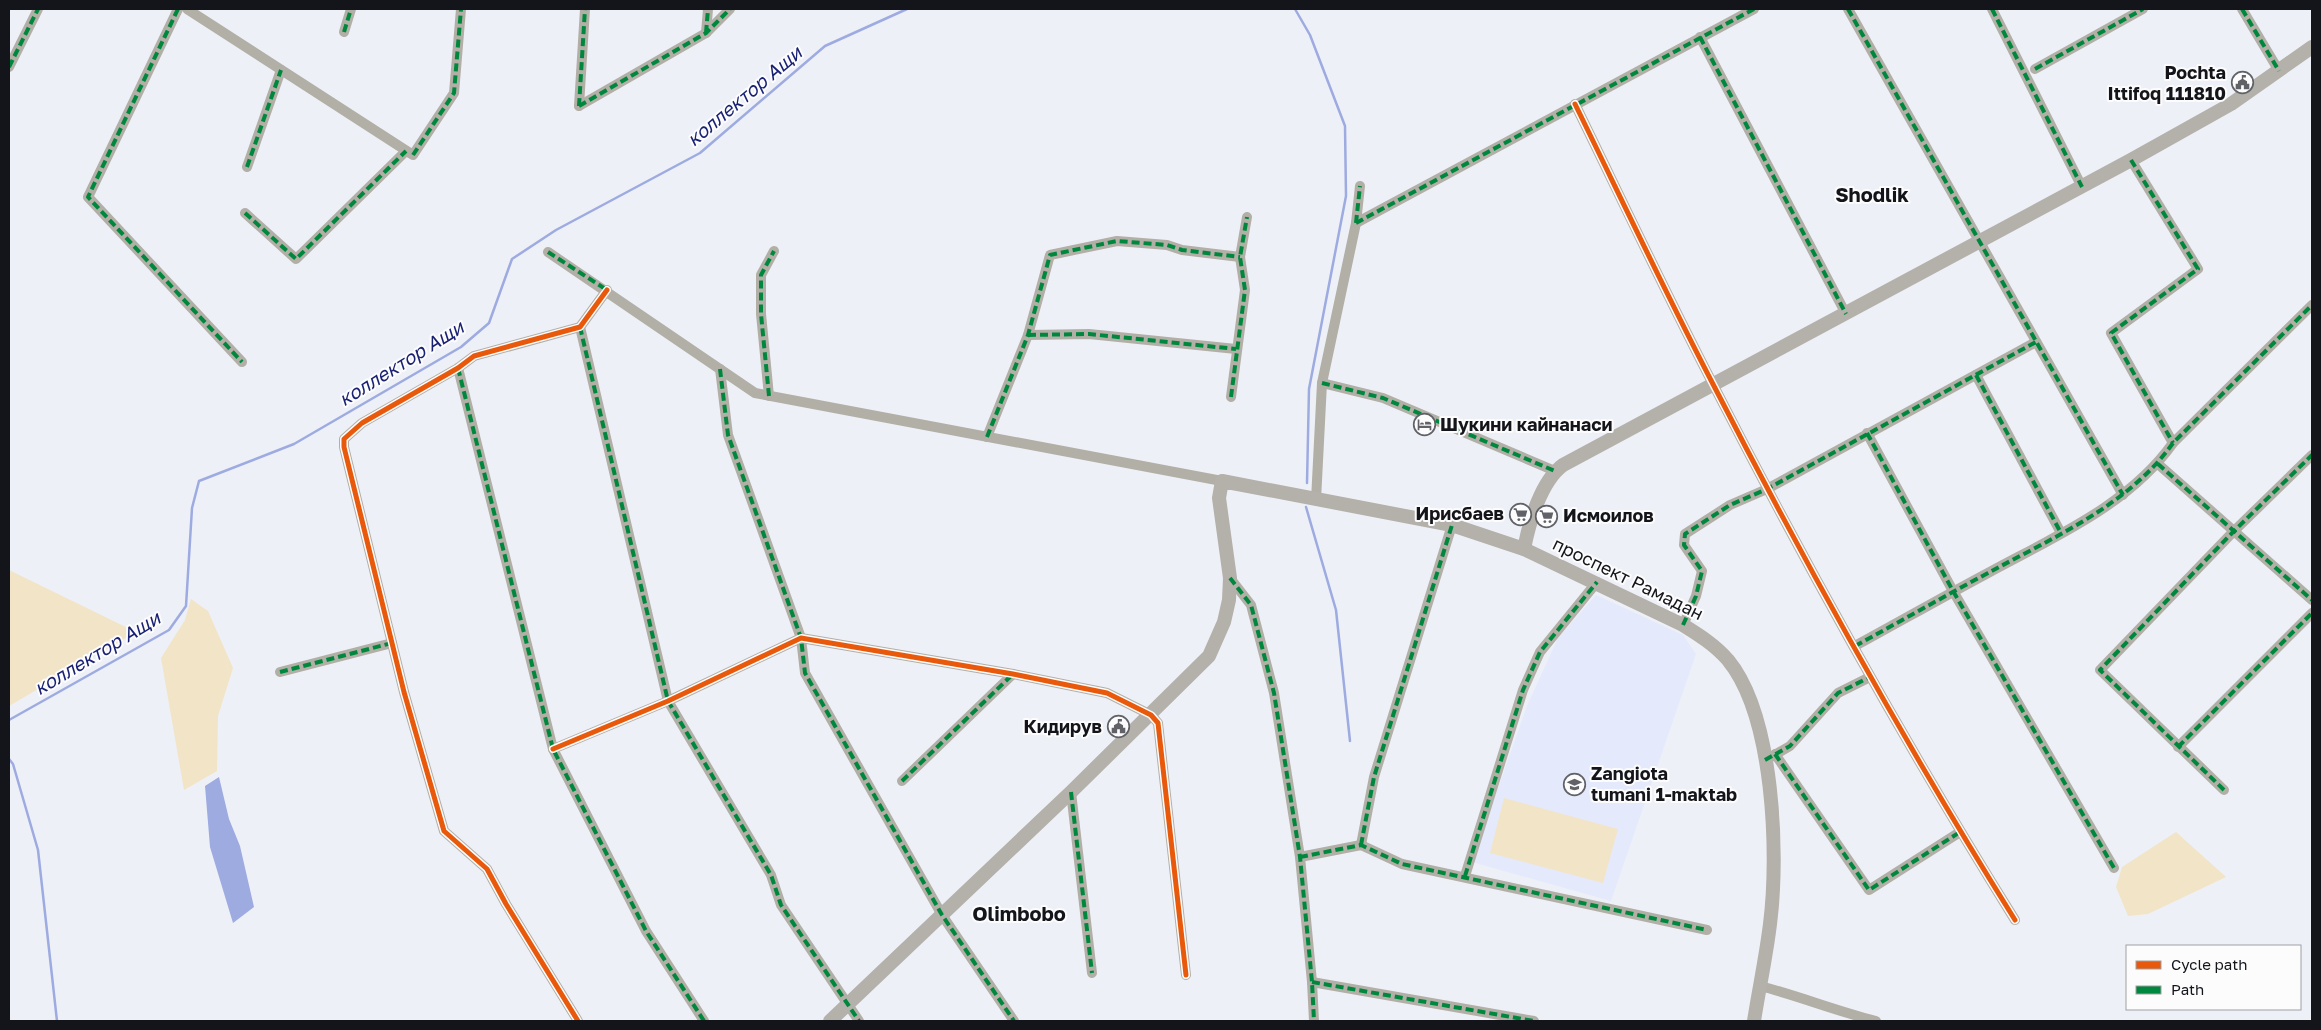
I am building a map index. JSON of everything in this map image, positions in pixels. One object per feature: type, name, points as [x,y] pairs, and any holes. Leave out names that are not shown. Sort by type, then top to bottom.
[{"type":"main road","points":[[1524,549],[1528,528],[1535,510],[1555,471],[1590,449],[2082,187],[2231,104],[2312,47]]},
{"type":"main road","points":[[830,1021],[848,1006],[1151,715],[1209,656],[1224,622],[1230,578],[1219,498],[1222,481]]},
{"type":"main road","name":"проспект Рамадан","points":[[1222,481],[1452,525],[1524,549],[1598,582],[1683,625],[1716,648],[1733,668],[1745,689],[1770,757],[1773,870],[1770,924],[1754,1021]]},
{"type":"street","points":[[9,67],[38,9]]},
{"type":"street","points":[[178,9],[88,197],[242,362]]},
{"type":"street","points":[[187,9],[413,155],[454,93],[461,9]]},
{"type":"street","points":[[344,32],[351,9]]},
{"type":"street","points":[[585,9],[578,106],[706,33],[730,9]]},
{"type":"street","points":[[706,33],[708,9]]},
{"type":"street","points":[[1356,223],[1754,9]]},
{"type":"street","points":[[1848,9],[2123,495]]},
{"type":"street","points":[[1992,9],[2082,187]]},
{"type":"street","points":[[2035,69],[2143,9]]},
{"type":"street","points":[[2242,9],[2279,71]]},
{"type":"street","points":[[1700,37],[1846,314]]},
{"type":"street","points":[[247,167],[281,70]]},
{"type":"street","points":[[1575,104],[1713,385],[1767,489],[1855,646],[1870,677],[1960,832],[2015,920]]},
{"type":"street","points":[[245,213],[296,259],[406,151]]},
{"type":"street","points":[[2131,160],[2198,269],[2111,333],[2173,443]]},
{"type":"street","points":[[1316,500],[1322,383],[1356,223],[1360,186]]},
{"type":"street","points":[[1231,396],[1244,290],[1240,257],[1247,218]]},
{"type":"street","points":[[987,437],[1028,335],[1050,256],[1117,242],[1167,245],[1182,250],[1240,257]]},
{"type":"street","points":[[769,396],[761,314],[761,276],[774,251]]},
{"type":"street","points":[[548,252],[607,290],[755,393],[1222,481]]},
{"type":"street","points":[[578,1021],[506,904],[487,869],[444,831],[392,643],[344,447],[344,439],[362,423],[458,368],[474,356],[580,327],[607,290]]},
{"type":"street","points":[[1855,646],[2061,533],[2123,495],[2158,464],[2173,443],[2312,305]]},
{"type":"street","points":[[580,327],[668,701],[771,875],[781,904],[859,1021]]},
{"type":"street","points":[[1028,335],[1089,334],[1236,349]]},
{"type":"street","points":[[1683,625],[1696,596],[1702,570],[1684,544],[1685,534],[1730,505],[1767,489],[2036,342]]},
{"type":"street","points":[[458,368],[553,750],[646,931],[704,1021]]},
{"type":"street","points":[[720,369],[728,436],[801,638],[805,673],[942,915],[1014,1021]]},
{"type":"street","points":[[1976,375],[2061,533]]},
{"type":"street","points":[[1322,383],[1383,398],[1555,471]]},
{"type":"street","points":[[1867,434],[1953,591],[2114,868]]},
{"type":"street","points":[[2224,790],[2100,670],[2233,532],[2312,455]]},
{"type":"street","points":[[2158,464],[2312,600]]},
{"type":"street","points":[[1361,846],[1374,777],[1452,525]]},
{"type":"street","points":[[1230,578],[1251,605],[1274,693],[1300,857],[1314,1021]]},
{"type":"street","points":[[1465,876],[1523,690],[1540,652],[1598,582]]},
{"type":"street","points":[[2178,747],[2312,613]]},
{"type":"street","points":[[553,750],[668,701],[801,638],[1013,674],[1107,693],[1151,715],[1158,723],[1186,975]]},
{"type":"street","points":[[280,672],[392,643]]},
{"type":"street","points":[[902,782],[1013,674]]},
{"type":"street","points":[[1870,677],[1838,693],[1790,746],[1770,757],[1869,890],[1960,832]]},
{"type":"street","points":[[1071,792],[1092,973]]},
{"type":"street","points":[[1300,857],[1361,846],[1402,864],[1465,876],[1707,930]]},
{"type":"street","points":[[1312,982],[1534,1021]]},
{"type":"street","points":[[1760,986],[1787,993],[1840,1012],[1876,1021]]},
{"type":"shaded area","points":[[9,570],[136,632],[9,706]]},
{"type":"shaded area","name":"Zangiota tumani 1-maktab","points":[[1596,595],[1683,635],[1696,654],[1611,901],[1472,862],[1527,706],[1558,638]]},
{"type":"shaded area","points":[[191,599],[208,611],[233,668],[218,716],[217,771],[184,790],[161,658],[185,620]]},
{"type":"shaded area","points":[[1504,798],[1618,829],[1603,883],[1490,853]]},
{"type":"shaded area","points":[[2176,832],[2226,877],[2148,914],[2128,916],[2116,887],[2122,867]]},
{"type":"water","points":[[219,777],[229,819],[240,846],[254,907],[233,923],[210,847],[205,786]]},
{"type":"waterway","name":"коллектор Ащи","points":[[9,720],[169,630],[186,606],[192,508],[199,481],[294,444],[461,347],[489,323],[512,259],[556,230],[700,153],[825,46],[907,9]]},
{"type":"waterway","points":[[1295,9],[1310,35],[1345,126],[1346,196],[1309,389],[1307,483]]},
{"type":"waterway","points":[[1306,507],[1336,610],[1350,741]]},
{"type":"waterway","points":[[9,759],[13,764],[38,850],[57,1021]]},
{"type":"marked path","points":[[9,67],[38,9]]},
{"type":"marked path","points":[[178,9],[88,197],[242,362]]},
{"type":"marked path","points":[[344,32],[351,9]]},
{"type":"marked path","points":[[413,155],[454,93],[461,9]]},
{"type":"marked path","points":[[579,106],[585,9]]},
{"type":"marked path","points":[[706,33],[708,9]]},
{"type":"marked path","points":[[579,106],[706,33],[730,9]]},
{"type":"marked path","points":[[1356,223],[1754,9]]},
{"type":"marked path","points":[[1848,9],[2123,495]]},
{"type":"marked path","points":[[1992,9],[2082,187]]},
{"type":"marked path","points":[[2035,69],[2143,9]]},
{"type":"marked path","points":[[2242,9],[2279,71]]},
{"type":"marked path","points":[[1700,37],[1846,314]]},
{"type":"marked path","points":[[247,167],[281,70]]},
{"type":"marked path","points":[[245,213],[296,259],[406,151]]},
{"type":"marked path","points":[[2131,160],[2198,269],[2111,333],[2173,443]]},
{"type":"marked path","points":[[1356,223],[1360,186]]},
{"type":"marked path","points":[[1231,397],[1245,290],[1240,257],[1247,217]]},
{"type":"marked path","points":[[987,437],[1028,335],[1050,255],[1117,241],[1167,245],[1182,250],[1240,257]]},
{"type":"marked path","points":[[769,396],[761,314],[761,275],[774,251]]},
{"type":"marked path","points":[[548,252],[607,290],[606,292]]},
{"type":"marked path","points":[[1855,646],[2064,532],[2113,502],[2155,465],[2173,443],[2312,305]]},
{"type":"marked path","points":[[580,327],[668,701],[771,875],[781,905],[859,1021]]},
{"type":"marked path","points":[[1028,335],[1089,334],[1236,349]]},
{"type":"marked path","points":[[1683,625],[1696,596],[1702,571],[1684,545],[1685,534],[1730,505],[1767,489],[2036,342]]},
{"type":"marked path","points":[[458,368],[553,749],[646,931],[704,1021]]},
{"type":"marked path","points":[[720,369],[728,435],[801,638],[805,673],[942,915],[1014,1021]]},
{"type":"marked path","points":[[1976,375],[2061,533]]},
{"type":"marked path","points":[[1322,383],[1383,398],[1555,471]]},
{"type":"marked path","points":[[1867,433],[1953,591],[2114,868]]},
{"type":"marked path","points":[[2224,790],[2100,670],[2233,532],[2312,455]]},
{"type":"marked path","points":[[2158,464],[2312,600]]},
{"type":"marked path","points":[[1361,845],[1374,777],[1452,525]]},
{"type":"marked path","points":[[1230,578],[1251,605],[1274,693],[1300,857],[1314,1021]]},
{"type":"marked path","points":[[1465,876],[1523,690],[1540,652],[1597,582]]},
{"type":"marked path","points":[[2178,747],[2312,613]]},
{"type":"marked path","points":[[280,672],[392,643]]},
{"type":"marked path","points":[[902,781],[1013,674]]},
{"type":"marked path","points":[[1765,760],[1790,746],[1838,693],[1870,677]]},
{"type":"marked path","points":[[1775,754],[1869,890],[1960,832]]},
{"type":"marked path","points":[[1071,792],[1092,973]]},
{"type":"marked path","points":[[1300,857],[1361,845],[1402,864],[1707,930]]},
{"type":"marked path","points":[[1312,982],[1534,1021]]},
{"type":"cycle path","points":[[1575,104],[1679,317],[1750,456],[1822,590],[1897,723],[2015,920]]},
{"type":"cycle path","points":[[578,1021],[506,904],[487,869],[444,831],[404,692],[344,447],[344,439],[362,423],[458,368],[474,356],[580,327],[607,290]]},
{"type":"cycle path","points":[[553,749],[668,701],[801,638],[1013,674],[1107,693],[1151,715],[1158,723],[1186,975]]},
{"type":"place","name":"Pochta Ittifoq 111810","points":[[2242,83]]},
{"type":"place","name":"Шукини кайнанаси","points":[[1424,425]]},
{"type":"place","name":"Ирисбаев","points":[[1520,514]]},
{"type":"place","name":"Исмоилов","points":[[1547,516]]},
{"type":"place","name":"Кидирув","points":[[1118,727]]},
{"type":"place","name":"Zangiota tumani 1-maktab","points":[[1575,784]]},
{"type":"district","name":"Shodlik","points":[[1872,195]]},
{"type":"district","name":"Olimbobo","points":[[1019,914]]}]
